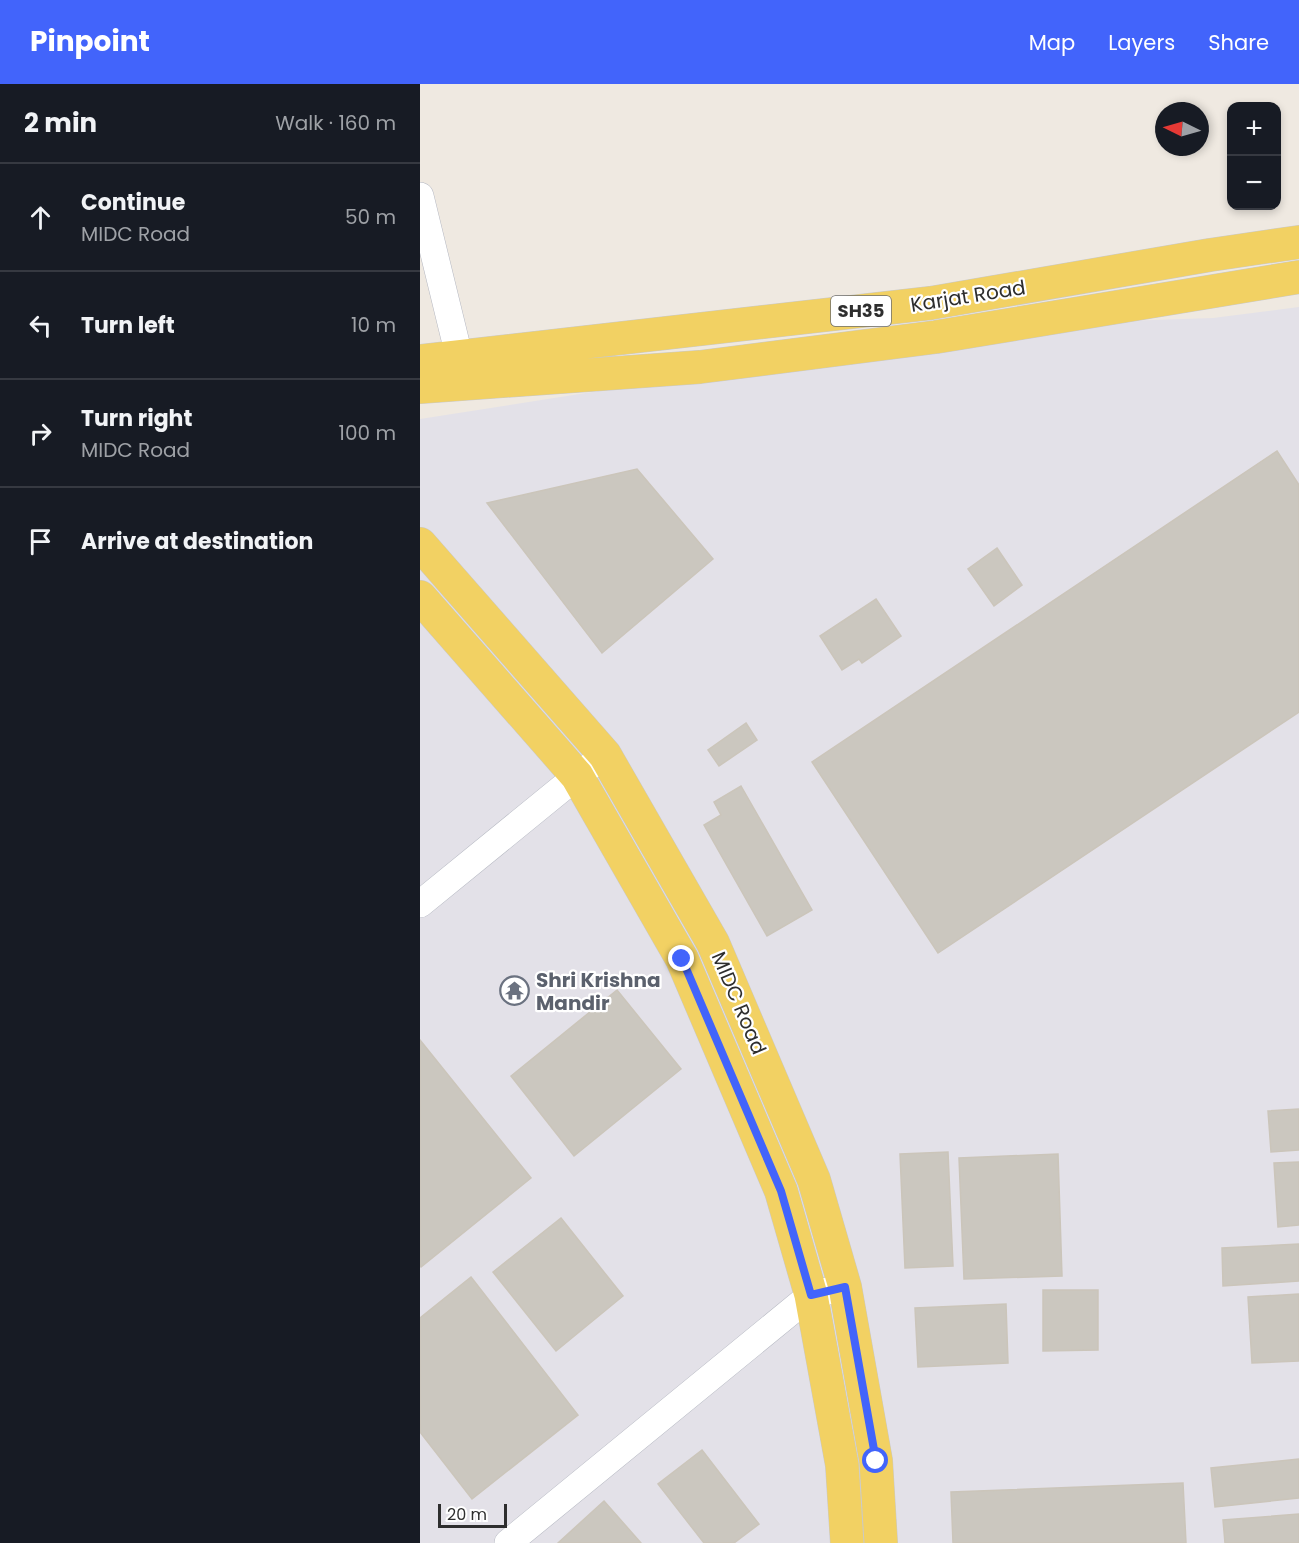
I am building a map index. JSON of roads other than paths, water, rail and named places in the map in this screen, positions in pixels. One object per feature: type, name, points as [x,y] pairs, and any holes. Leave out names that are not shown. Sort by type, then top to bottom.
[{"type":"main road","name":"Karjat Road","points":[[420,387],[462,369],[931,303],[1299,242]]},
{"type":"main road","name":"Karjat Road","points":[[420,361],[462,369],[700,367],[936,337],[1299,277]]},
{"type":"main road","name":"MIDC Road","points":[[420,544],[605,755],[713,943],[814,1180],[845,1287],[876,1461],[881,1543]]},
{"type":"main road","name":"MIDC Road","points":[[420,597],[577,776],[682,959],[781,1191],[811,1295],[842,1465],[847,1543]]},
{"type":"street","points":[[420,196],[462,369]]},
{"type":"street","points":[[420,904],[605,755]]},
{"type":"street","points":[[508,1543],[811,1295],[845,1287]]},
{"type":"place","name":"Shri Krishna Mandir","points":[[515,991]]}]
